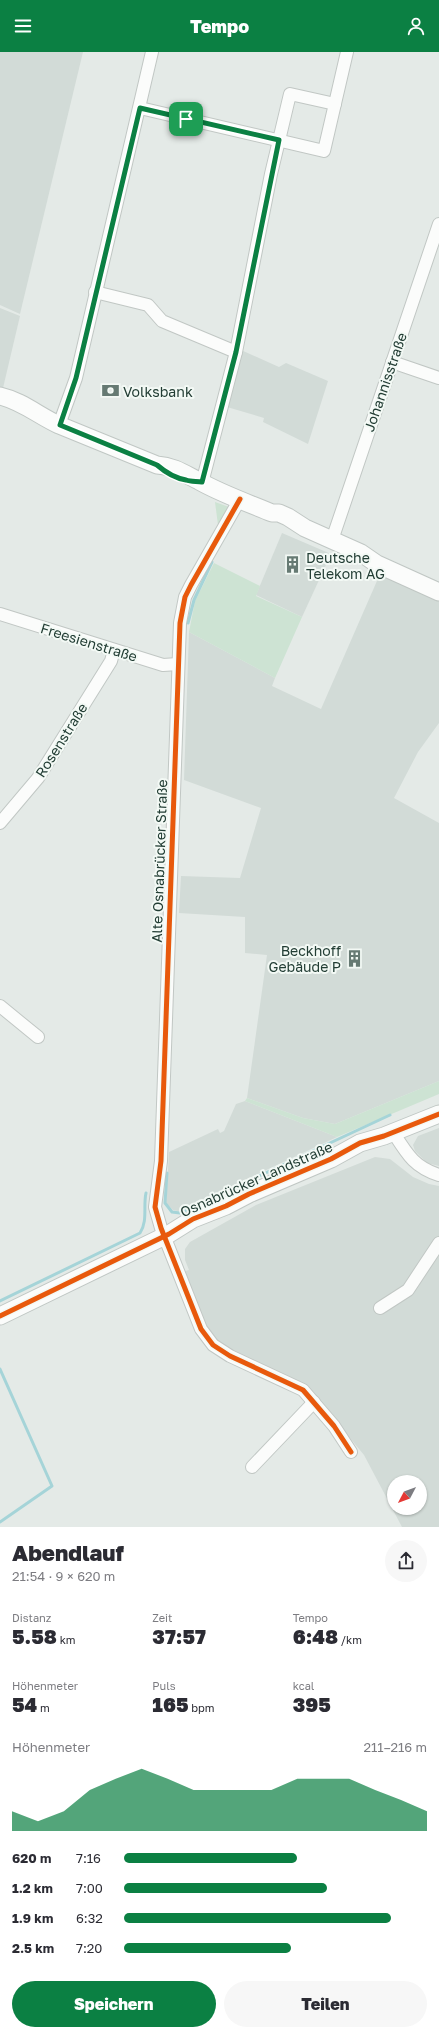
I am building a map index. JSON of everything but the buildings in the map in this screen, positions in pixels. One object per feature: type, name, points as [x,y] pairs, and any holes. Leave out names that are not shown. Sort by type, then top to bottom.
[{"type":"main road","points":[[0,396],[26,406],[44,418]]},
{"type":"main road","points":[[0,404],[21,412],[44,418],[157,465],[168,465],[201,482],[272,514],[277,520],[294,528],[305,528],[361,553],[377,564],[439,592]]},
{"type":"main road","points":[[361,553],[379,557],[439,584]]},
{"type":"main road","name":"Osnabrücker Landstraße","points":[[0,1316],[167,1235],[200,1225],[226,1206],[249,1194],[331,1159],[363,1151],[389,1134],[439,1114]]},
{"type":"street","points":[[60,425],[76,378],[152,52]]},
{"type":"street","points":[[140,108],[324,151],[347,52]]},
{"type":"street","points":[[201,482],[236,352],[279,140],[290,94],[335,104]]},
{"type":"street","name":"Johannisstraße","points":[[332,540],[439,224]]},
{"type":"street","points":[[95,292],[148,305],[162,321],[236,352]]},
{"type":"street","points":[[392,362],[439,378]]},
{"type":"street","name":"Alte Osnabrücker Straße","points":[[240,499],[185,597],[180,623],[161,1154],[155,1207],[167,1235],[201,1329],[213,1345],[230,1356],[303,1390],[334,1426],[351,1452]]},
{"type":"street","name":"Freesienstraße","points":[[0,614],[163,664],[178,664]]},
{"type":"street","name":"Rosenstraße","points":[[0,823],[38,778],[111,661],[114,650]]},
{"type":"street","points":[[0,1006],[38,1037]]},
{"type":"street","points":[[389,1134],[417,1165],[439,1175]]},
{"type":"street","points":[[380,1308],[408,1290],[439,1243]]},
{"type":"street","points":[[252,1467],[314,1402]]},
{"type":"shaded area","points":[[0,52],[83,52],[20,314],[0,305]]},
{"type":"shaded area","points":[[0,308],[20,316],[3,388],[0,387]]},
{"type":"shaded area","points":[[241,350],[279,367],[286,363],[328,381],[308,444],[263,422],[264,418],[227,407]]},
{"type":"shaded area","points":[[282,533],[331,554],[302,617],[256,595]]},
{"type":"shaded area","points":[[380,574],[439,600],[439,723],[418,752],[394,798],[439,823],[439,1081],[335,1124],[303,1118],[247,1098],[267,955],[245,953],[245,917],[179,913],[181,876],[240,878],[261,808],[184,780],[189,632],[275,678],[272,686],[321,709]]},
{"type":"shaded area","points":[[245,1101],[337,1137],[178,1211],[173,1210],[166,1203],[169,1152],[218,1129],[220,1133],[224,1131],[236,1104]]},
{"type":"shaded area","points":[[439,1128],[439,1166],[427,1163],[415,1151],[413,1145],[418,1136]]},
{"type":"shaded area","points":[[375,1157],[390,1159],[413,1177],[429,1184],[439,1186],[439,1527],[402,1527],[396,1515],[427,1515],[427,1475],[387,1475],[387,1499],[364,1455],[306,1385],[231,1350],[218,1341],[206,1326],[185,1271],[189,1270],[185,1260],[185,1249],[190,1242],[256,1205]]},
{"type":"green space","points":[[215,502],[229,507],[218,525]]},
{"type":"green space","points":[[214,563],[260,586],[256,596],[302,617],[275,678],[189,632],[195,601]]},
{"type":"green space","points":[[439,1081],[439,1094],[337,1137],[245,1101],[247,1098],[303,1118],[335,1124]]},
{"type":"waterway","points":[[188,623],[194,600],[212,562]]},
{"type":"waterway","points":[[167,1173],[165,1203],[172,1212],[180,1213],[390,1115]]},
{"type":"waterway","points":[[0,1301],[140,1233],[145,1218],[146,1193]]},
{"type":"waterway","points":[[0,1369],[52,1486],[0,1522]]},
{"type":"cycle path","points":[[240,499],[185,597],[180,623],[161,1161],[155,1207],[161,1228],[201,1329],[213,1345],[230,1356],[303,1390],[334,1426],[351,1452]]},
{"type":"cycle path","points":[[0,1316],[169,1234],[193,1219],[226,1206],[249,1194],[331,1159],[360,1143],[384,1136],[439,1114]]},
{"type":"place","name":"Volksbank","points":[[110,391]]},
{"type":"place","name":"Deutsche Telekom AG","points":[[293,565]]},
{"type":"place","name":"Beckhoff Gebäude P","points":[[354,958]]},
{"type":"route","points":[[140,108],[186,119],[279,140],[236,352],[202,482],[185,480],[176,477],[165,472],[157,465],[60,425],[76,378],[95,292],[140,108]]}]
